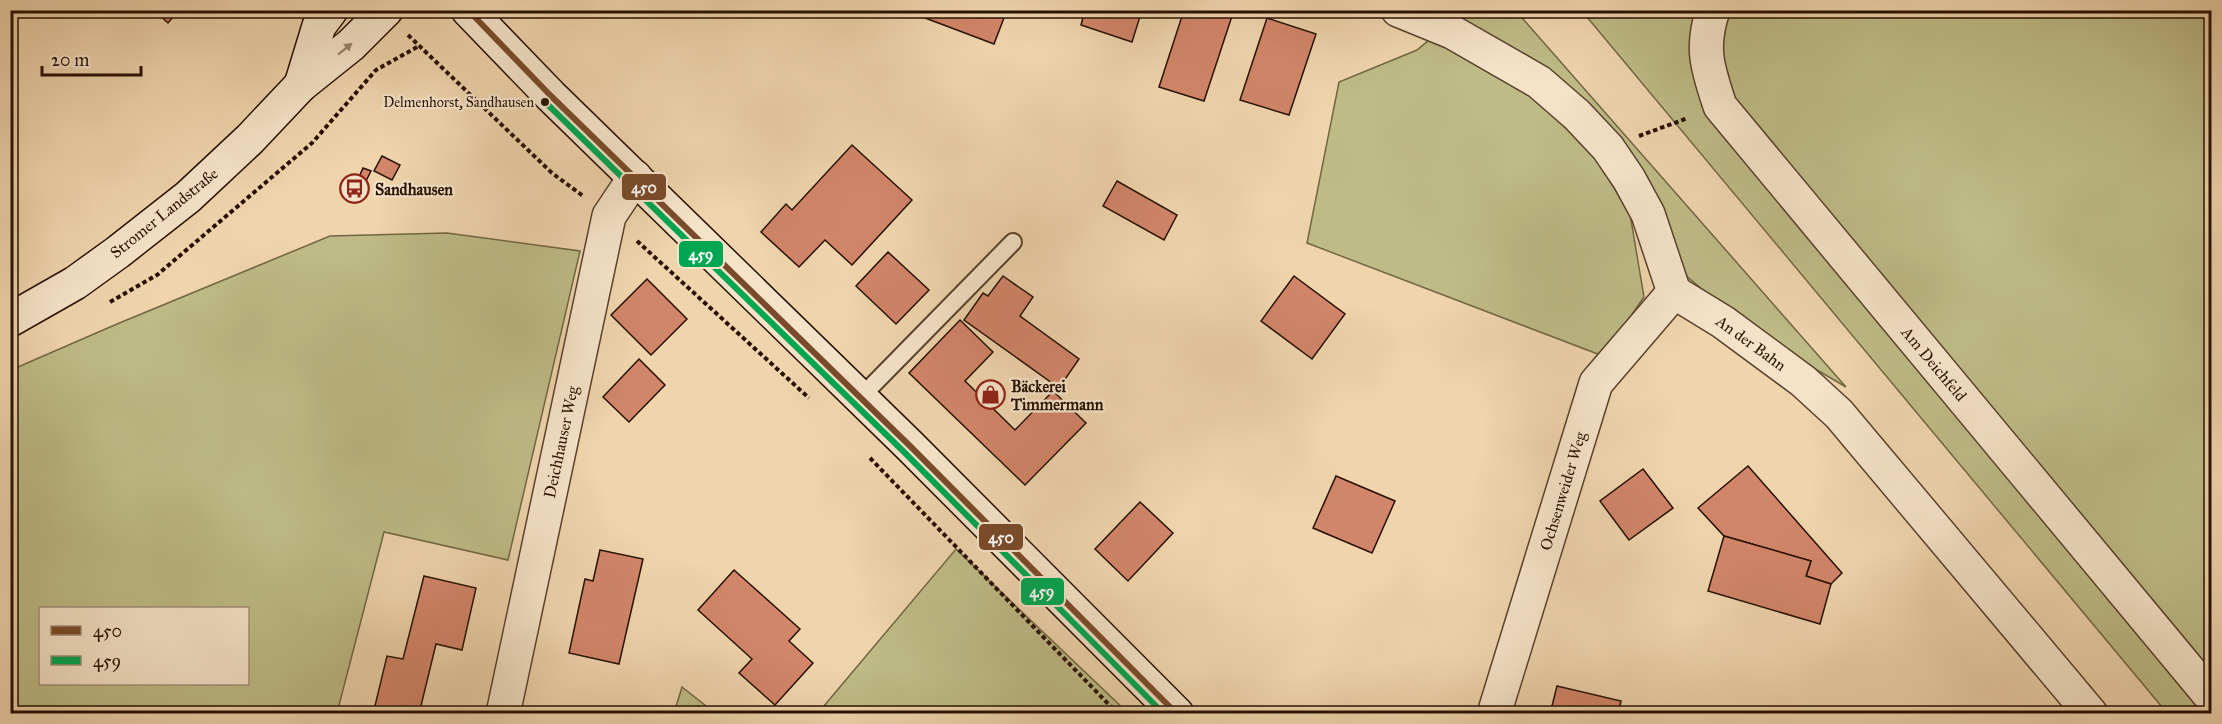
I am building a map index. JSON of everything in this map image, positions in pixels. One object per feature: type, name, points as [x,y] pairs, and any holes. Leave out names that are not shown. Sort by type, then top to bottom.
[{"type":"street","name":"Stromer Landstraße","points":[[301,85],[319,26],[332,10]]},
{"type":"street","name":"Stromer Landstraße","points":[[10,320],[75,283],[188,197],[250,139],[301,85],[351,45],[386,10]]},
{"type":"street","points":[[468,10],[1177,714]]},
{"type":"street","points":[[1398,10],[1452,32],[1539,82],[1577,115],[1608,148],[1629,179],[1648,214],[1674,292]]},
{"type":"street","name":"Am Deichfeld","points":[[1713,10],[1706,30],[1707,67],[1720,106],[2211,698]]},
{"type":"street","name":"Deichhauser Weg","points":[[503,714],[609,216],[634,177]]},
{"type":"street","name":"Ochsenweider Weg","points":[[1494,714],[1596,383],[1674,292]]},
{"type":"street","name":"An der Bahn","points":[[1674,292],[1723,322],[1803,381],[1839,414],[2091,714]]},
{"type":"lane","points":[[860,398],[1012,242]]},
{"type":"path","points":[[232,213],[312,143],[376,70],[419,46],[552,173],[609,216],[810,400]]},
{"type":"path","points":[[1608,148],[1720,106]]},
{"type":"path","points":[[870,458],[1118,714]]},
{"type":"shaded area","points":[[1435,11],[1516,11],[1846,387],[1754,333],[1684,274],[1627,157]]},
{"type":"shaded area","points":[[1582,11],[2211,11],[2211,713],[2167,713]]},
{"type":"shaded area","points":[[1435,35],[1537,100],[1595,157],[1630,214],[1644,297],[1603,356],[1307,243],[1339,82],[1417,50]]},
{"type":"shaded area","points":[[447,233],[580,251],[508,560],[384,532],[337,713],[11,713],[11,370],[330,236]]},
{"type":"shaded area","points":[[956,549],[1128,713],[818,713]]},
{"type":"shaded area","points":[[682,687],[715,713],[674,713]]},
{"type":"building","points":[[10,10],[17,10],[10,40]]},
{"type":"building","points":[[154,10],[179,10],[168,23]]},
{"type":"building","points":[[904,10],[1007,10],[994,44]]},
{"type":"building","points":[[1085,10],[1142,10],[1132,42],[1081,25]]},
{"type":"building","points":[[1184,10],[1234,10],[1204,101],[1159,87]]},
{"type":"building","points":[[1267,18],[1316,34],[1289,115],[1240,100]]},
{"type":"building","points":[[852,145],[912,200],[852,265],[825,240],[799,267],[761,232],[786,204],[792,210]]},
{"type":"building","points":[[382,156],[400,165],[392,180],[374,171]]},
{"type":"building","points":[[363,168],[371,171],[363,187],[356,184]]},
{"type":"building","points":[[1117,181],[1177,215],[1164,240],[1103,206]]},
{"type":"building","points":[[888,252],[929,290],[896,324],[856,286]]},
{"type":"building","points":[[1003,276],[1033,297],[1020,316],[1079,359],[1059,388],[964,320],[983,293],[988,296]]},
{"type":"building","points":[[1294,276],[1345,314],[1312,359],[1261,321]]},
{"type":"building","points":[[647,279],[687,319],[651,355],[611,315]]},
{"type":"building","points":[[960,320],[993,352],[965,381],[1015,430],[1053,391],[1086,423],[1025,485],[909,373]]},
{"type":"building","points":[[639,359],[665,385],[629,422],[603,397]]},
{"type":"building","points":[[1748,466],[1842,573],[1831,584],[1806,576],[1811,561],[1724,536],[1698,508]]},
{"type":"building","points":[[1643,469],[1673,508],[1629,540],[1600,501]]},
{"type":"building","points":[[1336,476],[1395,501],[1372,553],[1313,528]]},
{"type":"building","points":[[1140,502],[1173,533],[1128,581],[1095,549]]},
{"type":"building","points":[[1724,536],[1811,561],[1806,576],[1831,584],[1820,624],[1708,591]]},
{"type":"building","points":[[600,550],[643,559],[619,664],[569,653],[585,579],[593,581]]},
{"type":"building","points":[[734,570],[800,629],[789,641],[813,663],[775,705],[739,673],[752,659],[698,610]]},
{"type":"building","points":[[424,576],[476,588],[462,650],[436,644],[419,714],[373,714],[387,656],[403,659]]},
{"type":"building","points":[[1557,686],[1621,701],[1618,714],[1550,714]]},
{"type":"transit line","name":"450","points":[[468,10],[551,96],[910,446],[1177,714]]},
{"type":"transit line","name":"459","points":[[545,102],[904,452],[1164,714]]},
{"type":"place","name":"Delmenhorst, Sandhausen","points":[[545,102]]},
{"type":"place","name":"Sandhausen","points":[[354,189]]},
{"type":"place","name":"Bäckerei Timmermann","points":[[990,395]]}]
